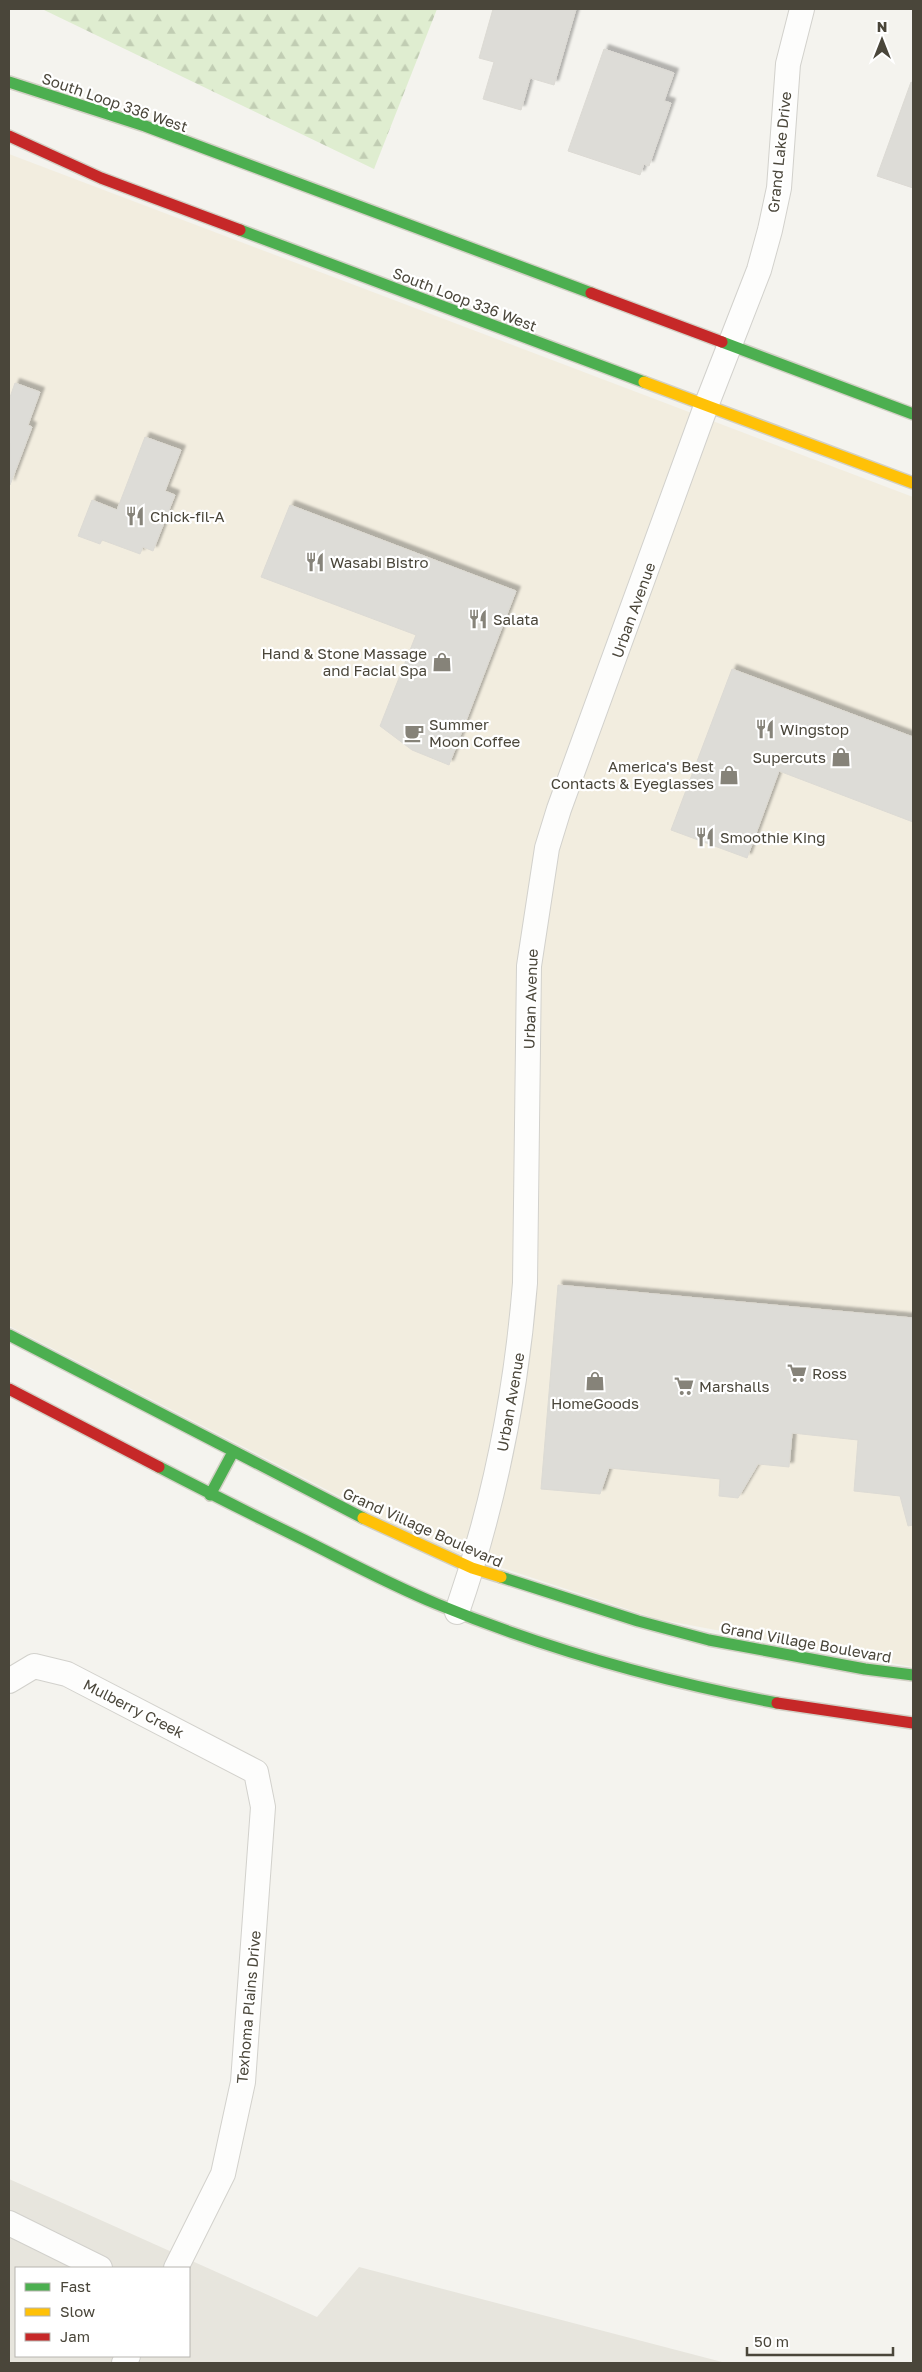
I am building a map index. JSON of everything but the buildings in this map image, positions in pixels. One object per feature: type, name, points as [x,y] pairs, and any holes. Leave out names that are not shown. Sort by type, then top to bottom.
[{"type":"street","name":"Grand Lake Drive","points":[[706,406],[759,270],[770,230],[779,188],[788,64],[802,9]]},
{"type":"street","name":"South Loop 336 West","points":[[9,82],[145,126],[913,414]]},
{"type":"street","name":"South Loop 336 West","points":[[9,136],[101,178],[913,483]]},
{"type":"street","name":"Urban Avenue","points":[[457,1612],[491,1502],[515,1383],[521,1335],[526,1275],[529,966],[547,848],[559,809],[706,406]]},
{"type":"street","name":"Grand Village Boulevard","points":[[9,1335],[380,1527],[472,1568],[638,1622],[709,1640],[829,1663],[913,1675]]},
{"type":"street","points":[[9,1389],[334,1558],[457,1612],[616,1666],[691,1686],[839,1715],[913,1723]]},
{"type":"street","points":[[210,1495],[233,1452]]},
{"type":"street","name":"Mulberry Creek","points":[[9,1681],[34,1666],[67,1674],[256,1772]]},
{"type":"street","name":"Texhoma Plains Drive","points":[[176,2267],[223,2174],[243,2082],[263,1807],[256,1772]]},
{"type":"street","points":[[9,2223],[98,2267]]},
{"type":"shaded area","points":[[9,154],[913,497],[913,1667],[657,1619],[436,1546],[9,1326]]},
{"type":"shaded area","points":[[9,2179],[317,2317],[359,2267],[726,2363],[9,2363]]},
{"type":"green space","points":[[42,9],[437,9],[374,169]]},
{"type":"traffic: fast","points":[[9,82],[145,126],[591,293]]},
{"type":"traffic: fast","points":[[240,230],[644,382]]},
{"type":"traffic: fast","points":[[722,342],[913,414]]},
{"type":"traffic: fast","points":[[9,1335],[363,1518]]},
{"type":"traffic: fast","points":[[210,1495],[233,1452]]},
{"type":"traffic: fast","points":[[159,1467],[386,1581],[478,1620],[562,1649],[647,1674],[777,1703]]},
{"type":"traffic: fast","points":[[501,1577],[638,1621],[709,1640],[865,1669],[913,1675]]},
{"type":"traffic: slow","points":[[644,382],[913,483]]},
{"type":"traffic: slow","points":[[363,1518],[472,1568],[501,1577]]},
{"type":"traffic: jam","points":[[9,136],[101,178],[240,230]]},
{"type":"traffic: jam","points":[[591,293],[722,342]]},
{"type":"traffic: jam","points":[[9,1389],[159,1467]]},
{"type":"traffic: jam","points":[[777,1703],[913,1723]]},
{"type":"place","name":"Chick-fil-A","points":[[135,516]]},
{"type":"place","name":"Wasabi Bistro","points":[[315,562]]},
{"type":"place","name":"Salata","points":[[478,619]]},
{"type":"place","name":"Hand & Stone Massage and Facial Spa","points":[[442,662]]},
{"type":"place","name":"Wingstop","points":[[765,729]]},
{"type":"place","name":"Summer Moon Coffee","points":[[414,733]]},
{"type":"place","name":"Supercuts","points":[[841,757]]},
{"type":"place","name":"America's Best Contacts & Eyeglasses","points":[[729,775]]},
{"type":"place","name":"Smoothie King","points":[[705,837]]},
{"type":"place","name":"Ross","points":[[797,1373]]},
{"type":"place","name":"HomeGoods","points":[[595,1381]]},
{"type":"place","name":"Marshalls","points":[[684,1386]]}]
